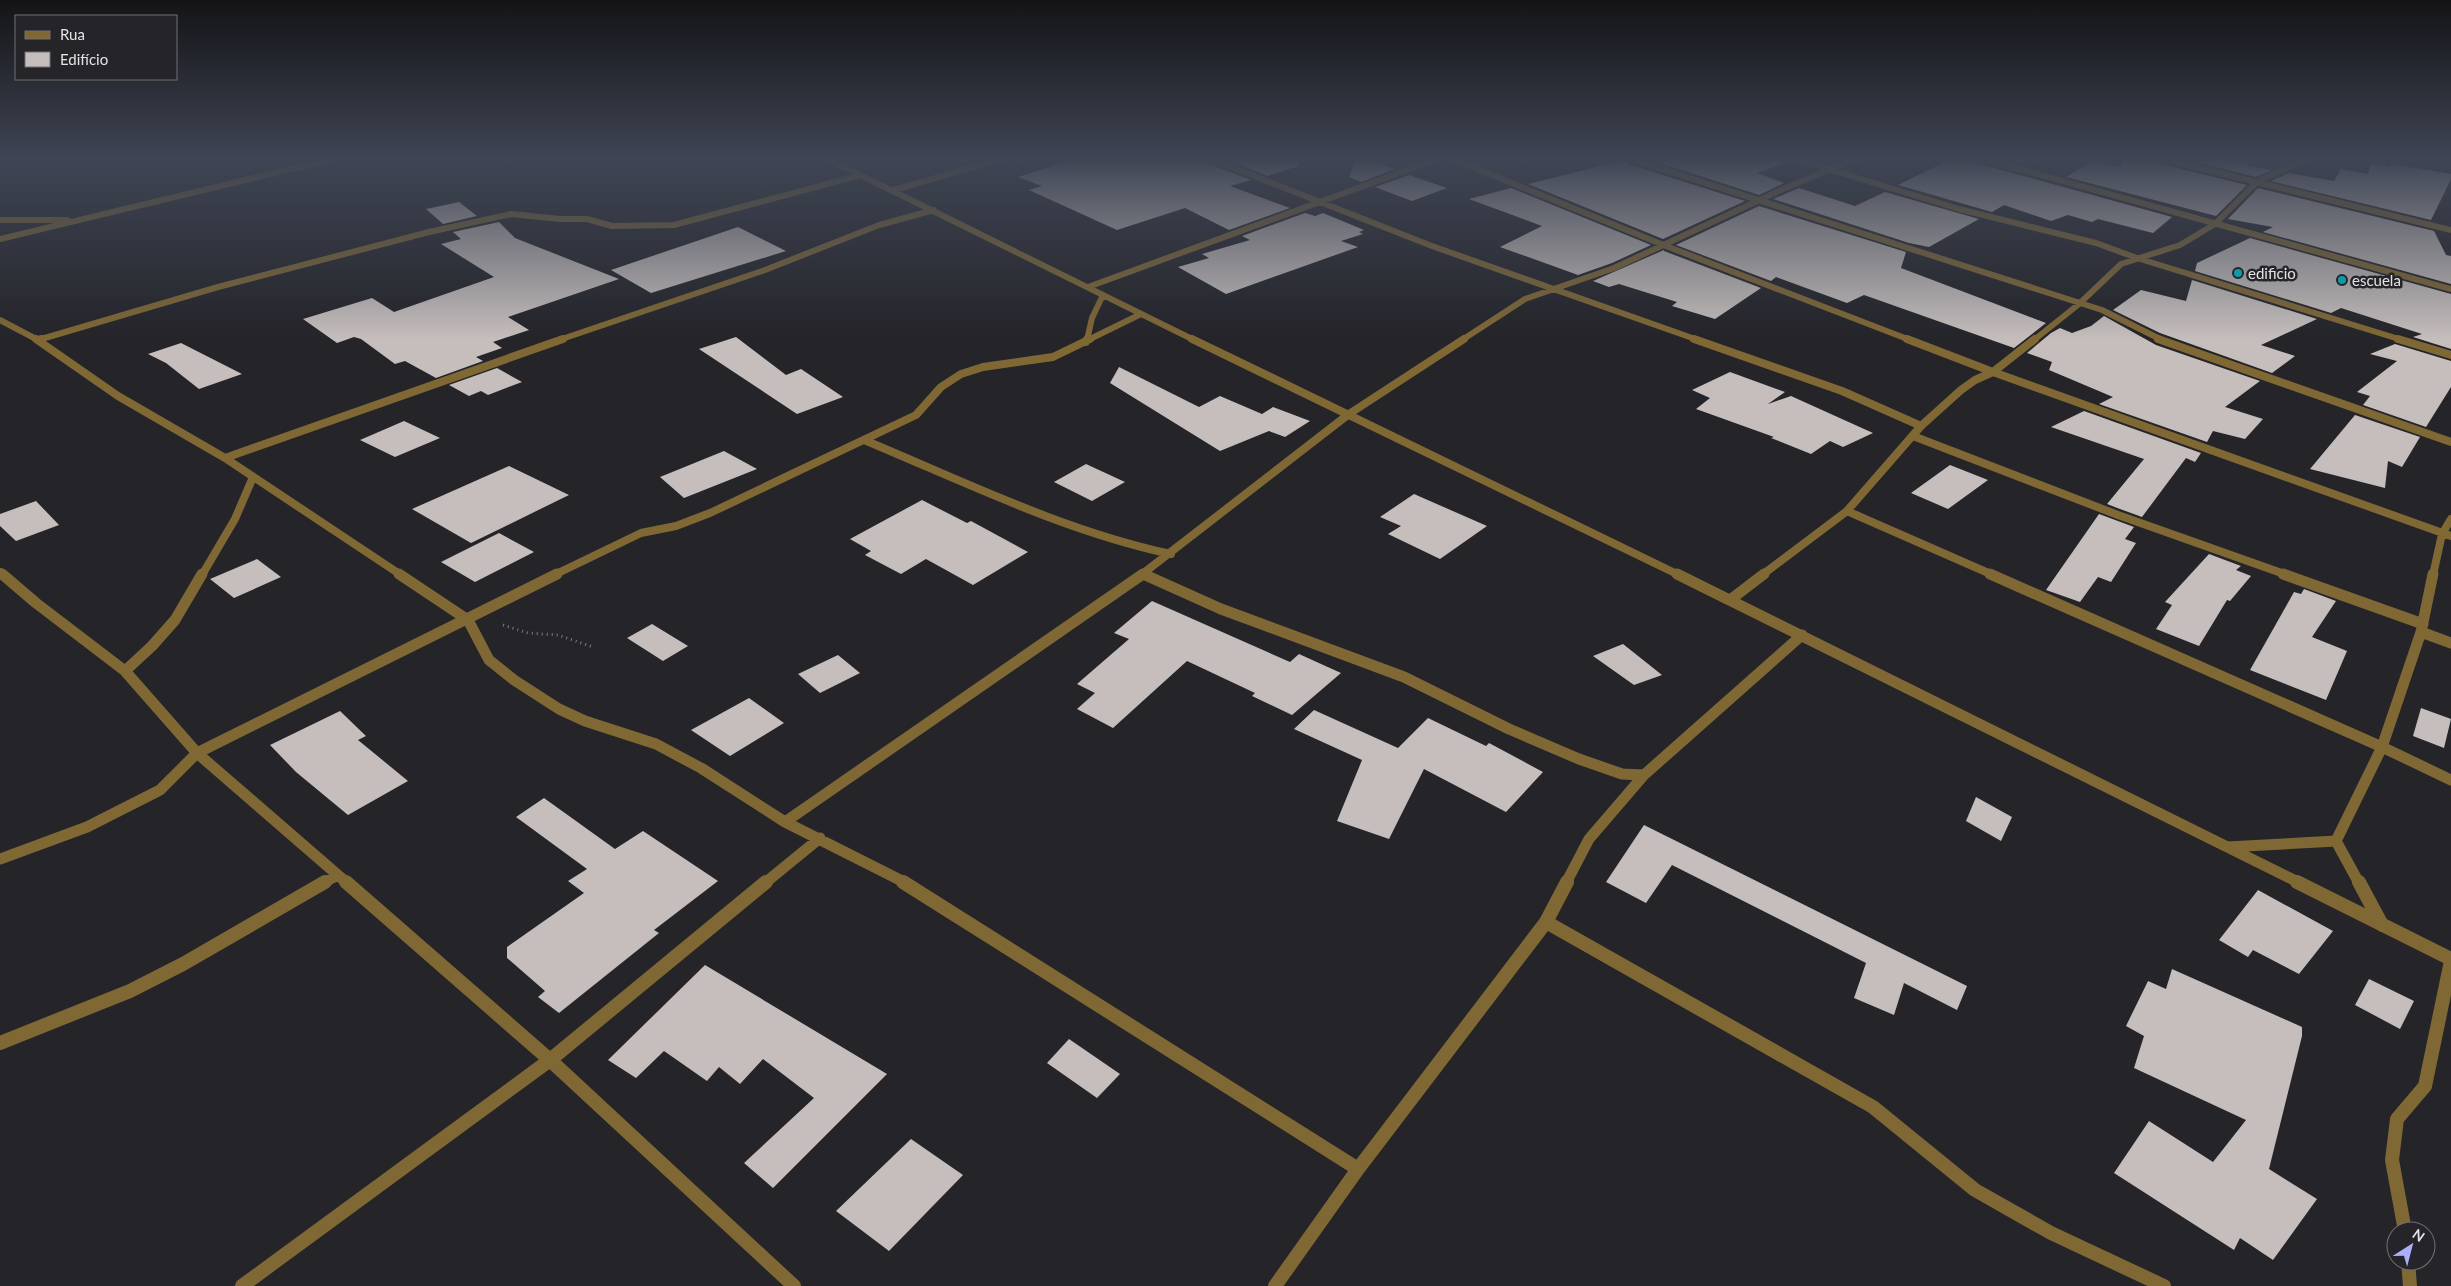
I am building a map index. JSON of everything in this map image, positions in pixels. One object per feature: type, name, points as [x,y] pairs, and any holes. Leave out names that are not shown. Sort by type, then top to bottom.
[{"type":"street","points":[[0,239],[88,219]]},
{"type":"street","points":[[38,340],[218,287],[429,232],[488,219]]},
{"type":"street","points":[[587,219],[612,226],[674,225],[696,219]]},
{"type":"street","points":[[225,458],[765,270],[879,225],[901,219]]},
{"type":"street","points":[[952,219],[1141,314],[1802,635],[2451,960],[2425,1086],[2397,1119],[2392,1160],[2403,1221]]},
{"type":"street","points":[[1088,287],[1278,219]]},
{"type":"street","points":[[1361,219],[1557,291],[1842,391],[1921,426]]},
{"type":"street","points":[[1599,219],[1993,372],[2447,535]]},
{"type":"street","points":[[785,822],[1144,574],[1349,414],[1525,299],[1557,291],[1666,246],[1721,219]]},
{"type":"street","points":[[1818,219],[2123,319],[2158,339],[2451,442]]},
{"type":"street","points":[[2001,219],[2065,234],[2137,258],[2451,354]]},
{"type":"street","points":[[2198,219],[2451,289]]},
{"type":"street","points":[[1730,600],[1847,511],[1921,426],[1975,380],[1993,372],[2079,304],[2121,264],[2180,245],[2216,224],[2221,219]]},
{"type":"street","points":[[2407,219],[2451,230]]},
{"type":"street","points":[[0,220],[80,221]]},
{"type":"street","points":[[1086,342],[1092,318],[1103,295]]},
{"type":"street","points":[[0,859],[87,827],[160,790],[197,753],[641,533],[676,526],[710,514],[916,415],[941,387],[960,374],[983,367],[1042,360],[1086,342],[1141,314]]},
{"type":"street","points":[[0,320],[38,340],[118,396],[225,458],[468,620],[489,660],[552,704],[586,721],[656,744],[701,768],[785,822],[820,838],[909,885],[1358,1169]]},
{"type":"street","points":[[1913,436],[2118,515],[2422,628],[2451,643]]},
{"type":"street","points":[[864,440],[1069,525],[1121,542],[1171,554]]},
{"type":"street","points":[[125,671],[175,620],[235,519],[253,477]]},
{"type":"street","points":[[1847,511],[2382,747],[2451,780]]},
{"type":"street","points":[[2336,842],[2382,747],[2422,628],[2451,519]]},
{"type":"street","points":[[0,572],[36,603],[125,671],[197,753],[550,1060],[794,1286]]},
{"type":"street","points":[[1144,574],[1222,609],[1404,677],[1509,730],[1579,759],[1622,774],[1644,775]]},
{"type":"street","points":[[1275,1286],[1358,1169],[1546,922],[1589,839],[1644,775],[1802,635]]},
{"type":"street","points":[[242,1286],[550,1060],[820,838]]},
{"type":"street","points":[[2226,847],[2336,842]]},
{"type":"street","points":[[2336,842],[2382,925]]},
{"type":"street","points":[[0,1043],[130,991],[183,964],[338,875]]},
{"type":"street","points":[[1546,922],[1873,1107],[1975,1190],[2051,1233],[2164,1286]]},
{"type":"street","points":[[2409,1271],[2410,1286]]},
{"type":"path","points":[[482,612],[498,624],[528,633],[558,635],[593,646]]},
{"type":"building","points":[[437,219],[464,219],[443,224]]},
{"type":"building","points":[[1093,219],[1151,219],[1117,230]]},
{"type":"building","points":[[1207,219],[1259,219],[1229,230]]},
{"type":"building","points":[[1289,219],[1338,219],[1364,230],[1359,232],[1363,234],[1341,241],[1358,247],[1226,294],[1178,267],[1209,258],[1202,254],[1250,240],[1242,236]]},
{"type":"building","points":[[1523,219],[1587,219],[1651,245],[1612,263],[1578,275],[1500,247],[1542,226]]},
{"type":"building","points":[[1614,219],[1706,219],[1663,239]]},
{"type":"building","points":[[1731,219],[1801,219],[1906,252],[1901,268],[2046,323],[2014,348],[1864,295],[1847,303],[1776,277],[1771,281],[1676,245]]},
{"type":"building","points":[[1835,219],[1979,219],[1929,247],[1909,243]]},
{"type":"building","points":[[2082,219],[2098,219],[2092,222]]},
{"type":"building","points":[[2098,219],[2170,219],[2153,233]]},
{"type":"building","points":[[2228,219],[2385,219],[2434,231],[2446,255],[2451,256],[2451,284],[2263,232],[2273,227]]},
{"type":"building","points":[[499,222],[515,238],[619,279],[508,317],[529,330],[493,342],[502,348],[476,357],[483,361],[436,378],[405,361],[395,364],[361,339],[354,337],[337,343],[303,319],[372,298],[394,312],[494,277],[441,244],[461,239],[453,232]]},
{"type":"building","points":[[738,227],[786,251],[651,293],[611,270]]},
{"type":"building","points":[[2250,238],[2451,294],[2451,349],[2413,337],[2422,334],[2341,308],[2331,313],[2195,271],[2197,263]]},
{"type":"building","points":[[1664,250],[1761,288],[1715,319],[1672,306],[1677,302],[1619,284],[1609,287],[1593,281]]},
{"type":"building","points":[[2192,280],[2317,319],[2261,345],[2295,356],[2272,373],[2160,333],[2113,310],[2141,290],[2186,301]]},
{"type":"building","points":[[2104,316],[2156,345],[2260,381],[2225,407],[2263,419],[2245,439],[2213,431],[2207,442],[2099,404],[2113,397],[2049,370],[2052,362],[2027,353],[2060,328],[2072,333],[2091,326]]},
{"type":"building","points":[[736,337],[786,375],[801,369],[843,397],[797,414],[699,349]]},
{"type":"building","points":[[181,343],[242,374],[199,389],[166,363],[148,354]]},
{"type":"building","points":[[2395,344],[2451,361],[2451,387],[2426,427],[2363,405],[2370,396],[2357,392],[2397,361],[2370,354]]},
{"type":"building","points":[[1119,367],[1199,407],[1220,396],[1262,414],[1273,407],[1310,421],[1285,437],[1269,431],[1220,451],[1110,383]]},
{"type":"building","points":[[497,368],[522,382],[488,395],[481,391],[469,396],[449,385]]},
{"type":"building","points":[[1730,372],[1785,392],[1768,404],[1791,396],[1873,433],[1843,447],[1830,441],[1811,454],[1771,438],[1774,437],[1696,409],[1710,398],[1692,390]]},
{"type":"building","points":[[2084,411],[2201,453],[2195,462],[2186,458],[2142,517],[2107,504],[2144,459],[2051,427]]},
{"type":"building","points":[[2355,415],[2420,437],[2402,467],[2388,461],[2385,488],[2310,469]]},
{"type":"building","points":[[404,421],[440,438],[395,457],[360,440]]},
{"type":"building","points":[[724,451],[757,469],[684,498],[660,477]]},
{"type":"building","points":[[1086,464],[1125,482],[1092,501],[1054,482]]},
{"type":"building","points":[[1950,465],[1988,480],[1948,509],[1911,493]]},
{"type":"building","points":[[509,466],[569,495],[471,543],[412,509]]},
{"type":"building","points":[[1414,494],[1487,526],[1440,559],[1388,534],[1401,526],[1380,517]]},
{"type":"building","points":[[922,500],[967,523],[971,521],[1028,552],[973,585],[926,559],[901,574],[865,555],[871,551],[850,539]]},
{"type":"building","points":[[36,501],[59,525],[16,541],[0,526],[0,514]]},
{"type":"building","points":[[2099,514],[2134,527],[2125,539],[2136,543],[2111,582],[2098,577],[2080,602],[2046,590]]},
{"type":"building","points":[[499,533],[534,552],[475,582],[441,562]]},
{"type":"building","points":[[2209,554],[2241,566],[2236,570],[2251,576],[2230,601],[2227,600],[2199,646],[2156,629],[2172,605],[2165,602]]},
{"type":"building","points":[[257,559],[281,577],[234,598],[210,579]]},
{"type":"building","points":[[2304,589],[2336,601],[2312,637],[2347,651],[2326,700],[2250,670],[2294,592],[2301,594]]},
{"type":"building","points":[[1152,601],[1290,662],[1299,654],[1341,673],[1292,715],[1252,696],[1255,693],[1187,661],[1113,728],[1077,709],[1095,693],[1077,684],[1129,639],[1114,633]]},
{"type":"building","points":[[652,624],[688,646],[663,661],[627,638]]},
{"type":"building","points":[[1623,644],[1662,675],[1634,685],[1593,656]]},
{"type":"building","points":[[838,655],[860,673],[820,693],[798,674]]},
{"type":"building","points":[[749,698],[784,723],[730,756],[691,730]]},
{"type":"building","points":[[2421,708],[2451,719],[2444,748],[2413,736]]},
{"type":"building","points":[[1314,710],[1398,748],[1428,718],[1486,746],[1489,743],[1543,772],[1506,812],[1424,769],[1389,839],[1337,821],[1362,760],[1294,729]]},
{"type":"building","points":[[340,711],[366,736],[358,740],[408,781],[348,815],[296,772],[270,745]]},
{"type":"building","points":[[1976,797],[2012,817],[2001,841],[1966,821]]},
{"type":"building","points":[[544,798],[615,849],[643,831],[718,881],[654,930],[659,933],[559,1013],[538,997],[545,991],[507,958],[507,947],[584,893],[568,881],[587,869],[516,817]]},
{"type":"building","points":[[1644,825],[1967,986],[1957,1010],[1904,983],[1894,1015],[1854,998],[1866,963],[1672,865],[1646,903],[1606,882]]},
{"type":"building","points":[[2258,890],[2333,931],[2299,974],[2253,950],[2248,957],[2219,940]]},
{"type":"building","points":[[705,965],[887,1074],[773,1188],[744,1163],[814,1098],[763,1059],[740,1084],[719,1067],[707,1081],[664,1051],[636,1078],[608,1060]]},
{"type":"building","points":[[2172,969],[2302,1027],[2302,1036],[2269,1169],[2317,1199],[2273,1260],[2240,1238],[2234,1250],[2114,1173],[2149,1121],[2213,1162],[2246,1120],[2134,1068],[2144,1036],[2126,1026],[2148,981],[2166,989]]},
{"type":"building","points":[[2369,979],[2414,1001],[2400,1029],[2355,1005]]},
{"type":"building","points":[[1069,1039],[1120,1074],[1097,1098],[1047,1063]]},
{"type":"building","points":[[911,1139],[963,1175],[889,1251],[836,1211]]},
{"type":"place","name":"edificio","points":[[2238,273]]},
{"type":"place","name":"escuela","points":[[2342,280]]}]
